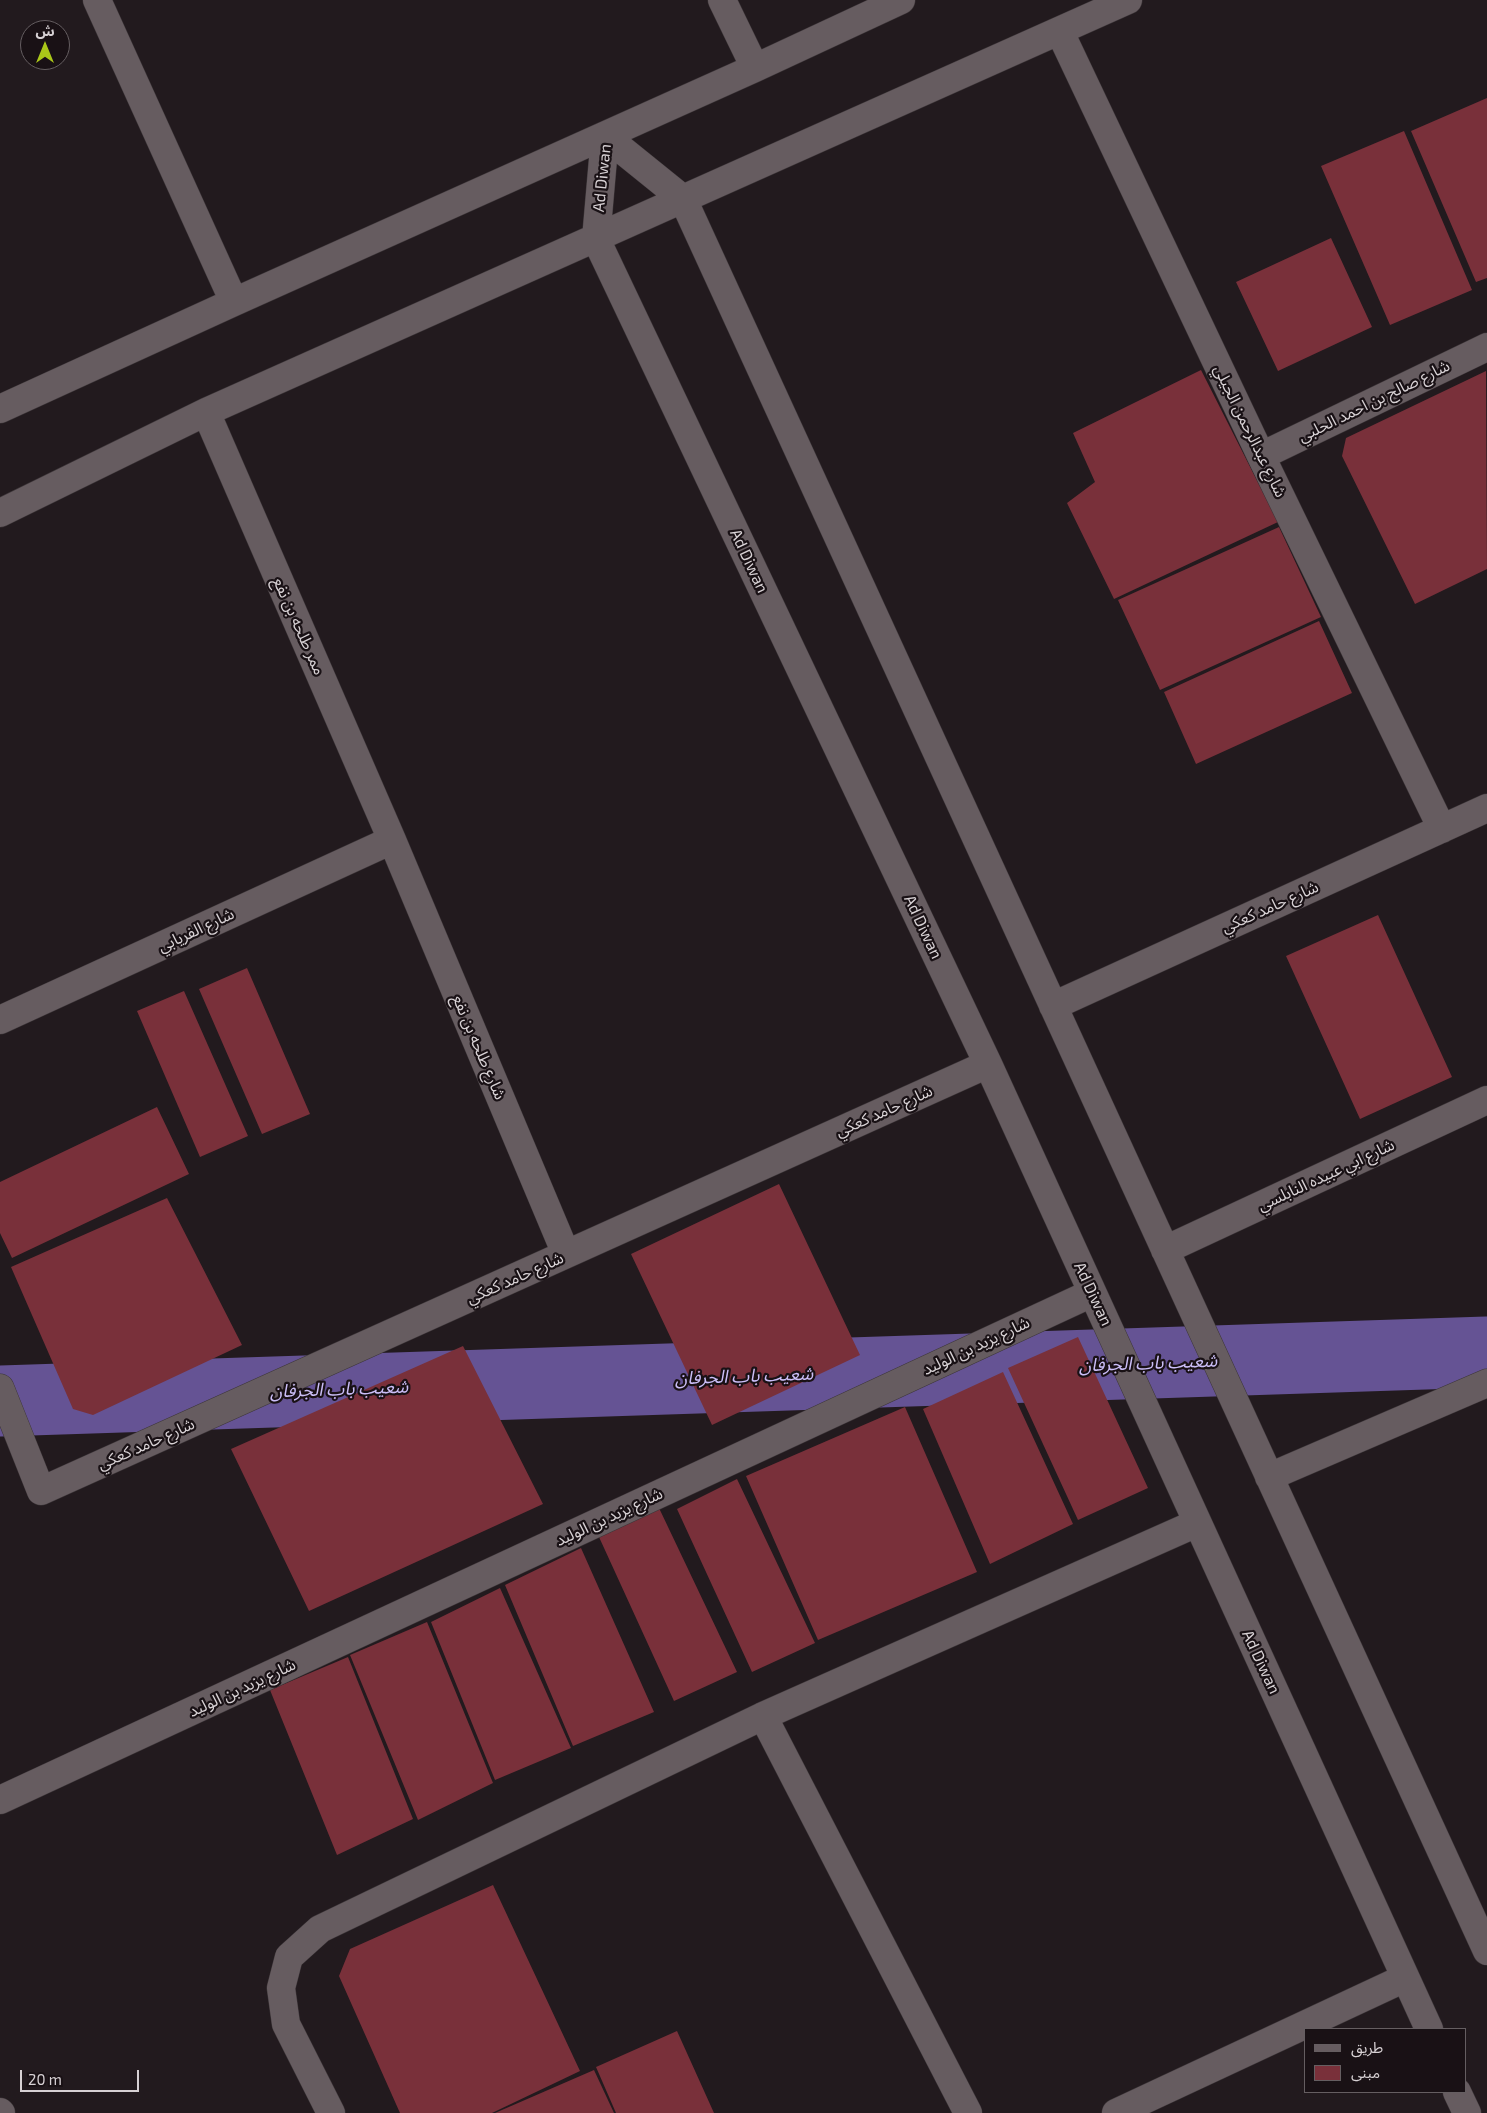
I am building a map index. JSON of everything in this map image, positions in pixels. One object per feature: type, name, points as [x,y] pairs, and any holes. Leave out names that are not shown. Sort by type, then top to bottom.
[{"type":"street","points":[[97,0],[234,302]]},
{"type":"street","points":[[722,0],[755,68]]},
{"type":"street","points":[[0,409],[755,68],[901,0]]},
{"type":"street","points":[[0,513],[206,412],[1128,0]]},
{"type":"street","name":"شارع عبدالرحمن الجيلي","points":[[1060,32],[1261,456],[1442,829]]},
{"type":"street","name":"Ad Diwan","points":[[605,136],[683,199],[1269,1477],[1481,1922],[1487,1951]]},
{"type":"street","name":"Ad Diwan","points":[[605,136],[596,239],[988,1064],[1429,2028]]},
{"type":"street","name":"شارع صالح بن احمد الحلبي","points":[[1261,456],[1487,347]]},
{"type":"street","name":"ممر طلحه بن نفع","points":[[206,412],[392,840]]},
{"type":"street","name":"شارع حامد كعكي","points":[[1053,1006],[1487,808]]},
{"type":"street","name":"شارع الفريابي","points":[[0,1020],[392,840]]},
{"type":"street","name":"شارع طلحه بن نفع","points":[[392,840],[566,1254]]},
{"type":"street","name":"شارع حامد كعكي","points":[[0,1388],[42,1491],[988,1064]]},
{"type":"street","name":"شارع ابي عبيده النابلسي","points":[[1165,1250],[1487,1100]]},
{"type":"street","name":"شارع يزيد بن الوليد","points":[[0,1800],[1092,1293]]},
{"type":"street","points":[[1269,1477],[1487,1383]]},
{"type":"street","points":[[331,2113],[286,2024],[281,1988],[289,1957],[320,1929],[763,1716],[1197,1523]]},
{"type":"street","points":[[763,1716],[968,2113]]},
{"type":"street","points":[[1116,2113],[1405,1978]]},
{"type":"street","points":[[1457,2093],[1467,2113]]},
{"type":"building","points":[[1487,98],[1487,278],[1476,282],[1411,131]]},
{"type":"building","points":[[1404,131],[1472,290],[1390,325],[1321,166]]},
{"type":"building","points":[[1331,238],[1372,327],[1278,371],[1236,282]]},
{"type":"building","points":[[1201,370],[1278,522],[1114,599],[1067,503],[1095,482],[1073,433]]},
{"type":"building","points":[[1486,371],[1487,569],[1415,604],[1342,456],[1346,438]]},
{"type":"building","points":[[1279,527],[1321,617],[1160,690],[1118,600]]},
{"type":"building","points":[[1319,621],[1352,693],[1196,764],[1164,692]]},
{"type":"building","points":[[1378,915],[1452,1077],[1360,1119],[1286,956]]},
{"type":"building","points":[[247,968],[310,1114],[262,1134],[199,989]]},
{"type":"building","points":[[184,991],[248,1136],[200,1157],[137,1011]]},
{"type":"building","points":[[157,1107],[189,1174],[12,1258],[0,1233],[0,1182]]},
{"type":"building","points":[[779,1184],[860,1355],[712,1425],[631,1254]]},
{"type":"building","points":[[167,1198],[242,1345],[93,1415],[73,1409],[11,1267]]},
{"type":"building","points":[[1078,1337],[1148,1488],[1078,1520],[1008,1368]]},
{"type":"building","points":[[463,1346],[543,1504],[309,1611],[231,1449]]},
{"type":"building","points":[[1003,1372],[1073,1524],[990,1564],[923,1409]]},
{"type":"building","points":[[905,1407],[977,1572],[818,1640],[746,1476]]},
{"type":"building","points":[[737,1479],[815,1643],[752,1672],[677,1509]]},
{"type":"building","points":[[659,1508],[737,1672],[674,1701],[599,1537]]},
{"type":"building","points":[[581,1548],[654,1712],[573,1746],[505,1585]]},
{"type":"building","points":[[500,1588],[571,1748],[495,1780],[431,1622]]},
{"type":"building","points":[[427,1622],[493,1783],[418,1820],[350,1655]]},
{"type":"building","points":[[348,1657],[413,1819],[337,1855],[270,1690]]},
{"type":"building","points":[[493,1885],[580,2071],[492,2113],[400,2113],[339,1976],[350,1949]]},
{"type":"building","points":[[677,2031],[714,2113],[616,2113],[596,2067]]},
{"type":"building","points":[[594,2070],[614,2113],[495,2113]]},
{"type":"waterway","name":"شعيب باب الجرفان","points":[[0,1401],[1487,1352]]}]
